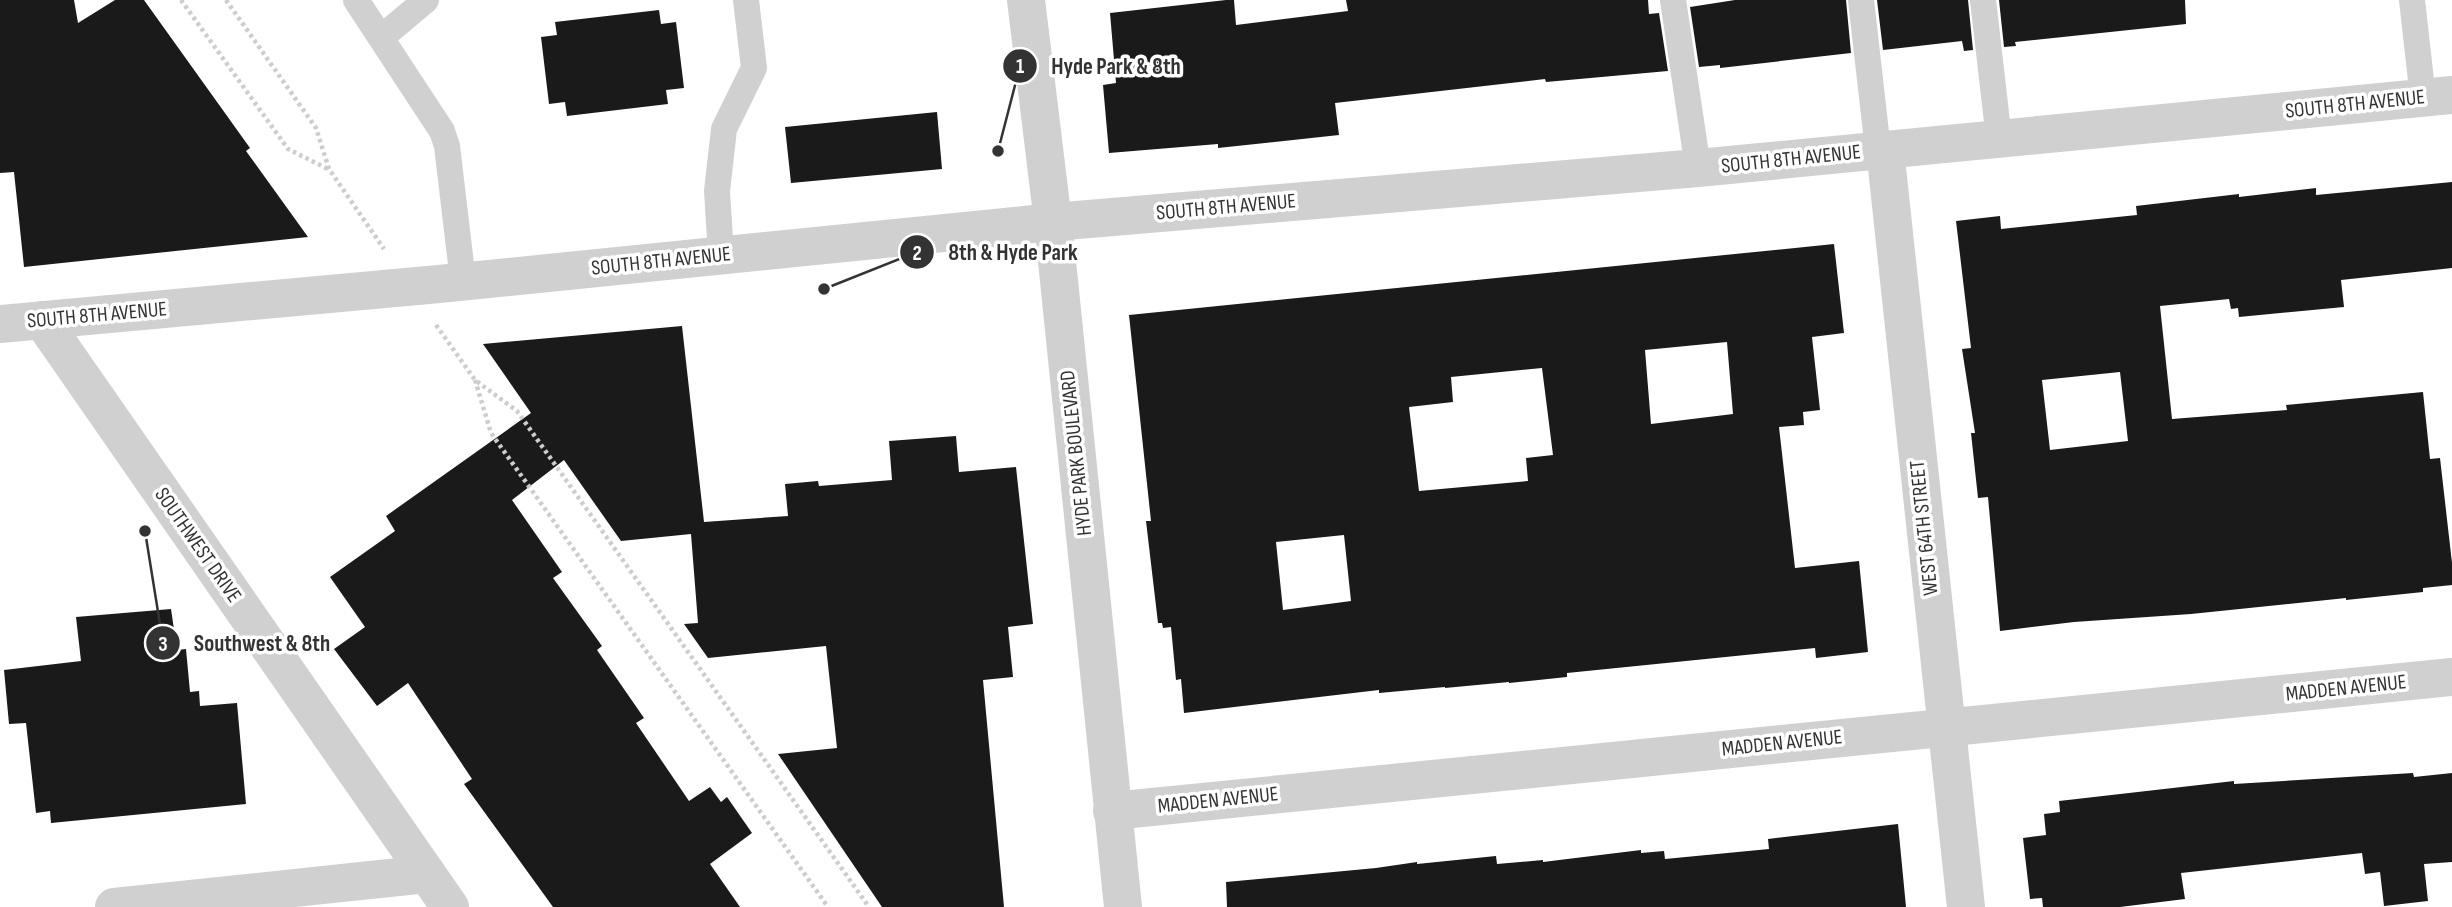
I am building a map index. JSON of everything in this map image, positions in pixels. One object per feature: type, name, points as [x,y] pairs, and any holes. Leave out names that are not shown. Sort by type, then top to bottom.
[{"type":"street","name":"HYDE PARK BOULEVARD","points":[[1026,0],[1053,222],[1123,907]]},
{"type":"street","name":"SOUTH 8TH AVENUE","points":[[0,324],[1053,222],[1698,168],[2437,96]]},
{"type":"street","name":"WEST 64TH STREET","points":[[1881,149],[1966,907]]},
{"type":"street","name":"SOUTHWEST DRIVE","points":[[42,320],[450,907]]},
{"type":"street","name":"MADDEN AVENUE","points":[[1112,811],[2452,677]]},
{"type":"street","points":[[114,907],[427,874]]},
{"type":"lane","points":[[356,0],[442,131],[447,146],[463,281]]},
{"type":"lane","points":[[382,37],[426,0]]},
{"type":"lane","points":[[721,255],[717,191],[724,129],[754,68],[746,0]]},
{"type":"lane","points":[[1673,0],[1698,168]]},
{"type":"lane","points":[[1861,0],[1881,149]]},
{"type":"lane","points":[[1983,0],[1999,139]]},
{"type":"lane","points":[[2412,0],[2437,96]]},
{"type":"path","points":[[181,0],[288,149],[329,169],[316,128],[226,0]]},
{"type":"path","points":[[828,907],[491,433],[475,380],[517,411],[869,907]]},
{"type":"building","points":[[0,0],[74,0],[78,23],[115,0],[144,0],[250,148],[246,151],[308,237],[24,267],[14,172],[0,173]]},
{"type":"building","points":[[1234,0],[1236,25],[1348,11],[1346,0],[1648,0],[1649,14],[1659,13],[1668,71],[1546,82],[1545,79],[1335,103],[1339,135],[1218,148],[1218,144],[1109,153],[1103,85],[1116,83],[1110,13]]},
{"type":"building","points":[[1735,0],[1846,0],[1851,53],[1720,68],[1720,65],[1699,67],[1690,7]]},
{"type":"building","points":[[1877,0],[1968,0],[1973,50],[1964,51],[1962,41],[1883,50]]},
{"type":"building","points":[[1999,0],[2185,0],[2186,24],[2015,42],[2016,46],[2004,47]]},
{"type":"building","points":[[659,10],[661,24],[676,22],[684,88],[666,90],[668,104],[567,116],[565,102],[549,104],[541,37],[557,35],[555,22]]},
{"type":"building","points":[[937,112],[942,169],[791,183],[785,127]]},
{"type":"building","points":[[2452,182],[2452,268],[2341,280],[2344,307],[2239,317],[2238,308],[2231,309],[2229,299],[2160,306],[2172,419],[2287,410],[2286,405],[2423,392],[2430,459],[2440,458],[2452,585],[2423,588],[2423,592],[2346,600],[2074,622],[2000,631],[1988,497],[1978,498],[1971,433],[1975,433],[1962,349],[1971,348],[1956,221],[2000,216],[2001,229],[2137,215],[2136,206],[2239,194],[2239,197],[2316,188],[2316,195]],"holes":[[[2120,372],[2128,441],[2050,450],[2042,380]]]},
{"type":"building","points":[[1834,244],[1844,333],[1812,337],[1820,410],[1803,412],[1804,425],[1779,427],[1795,568],[1859,561],[1868,652],[1816,658],[1815,648],[1567,673],[1567,677],[1509,683],[1379,693],[1379,690],[1184,713],[1181,679],[1176,680],[1171,627],[1163,628],[1162,623],[1158,623],[1146,521],[1151,521],[1129,315]],"holes":[[[1727,342],[1733,414],[1651,424],[1645,350]],[[1542,368],[1553,455],[1526,458],[1528,481],[1419,491],[1409,407],[1453,402],[1451,377]],[[1344,535],[1351,601],[1283,610],[1276,542]]]},
{"type":"building","points":[[682,326],[704,522],[788,516],[785,484],[818,481],[819,486],[892,480],[889,441],[956,436],[959,472],[1016,467],[1033,624],[1008,627],[1013,677],[983,680],[1004,907],[882,907],[778,754],[837,748],[826,646],[708,658],[684,624],[698,623],[691,534],[621,541],[564,460],[512,500],[562,572],[553,578],[602,646],[597,650],[644,718],[636,723],[689,801],[710,787],[721,802],[727,797],[752,833],[710,864],[740,907],[553,907],[464,784],[472,779],[408,683],[377,706],[334,649],[365,627],[330,577],[395,531],[386,516],[531,413],[483,344]]},
{"type":"building","points":[[171,609],[177,650],[186,649],[190,692],[199,691],[200,706],[237,703],[246,804],[51,823],[50,811],[36,813],[26,723],[9,724],[4,670],[81,661],[76,617]]},
{"type":"building","points":[[2413,773],[2414,777],[2452,773],[2452,862],[2424,864],[2428,901],[2384,906],[2380,872],[2365,874],[2362,853],[2181,873],[2185,899],[2120,907],[2043,907],[2042,898],[2030,899],[2023,838],[2046,835],[2044,814],[2060,812],[2059,801],[2234,781],[2234,784]]},
{"type":"building","points":[[1898,824],[1906,907],[1227,907],[1226,882],[1496,856],[1497,864],[1543,862],[1641,850],[1641,853],[1664,851],[1665,859],[1769,849],[1768,839]]},
{"type":"place","name":"Hyde Park & 8th","points":[[998,151]]},
{"type":"place","name":"8th & Hyde Park","points":[[824,289]]},
{"type":"place","name":"Southwest & 8th","points":[[145,531]]}]
